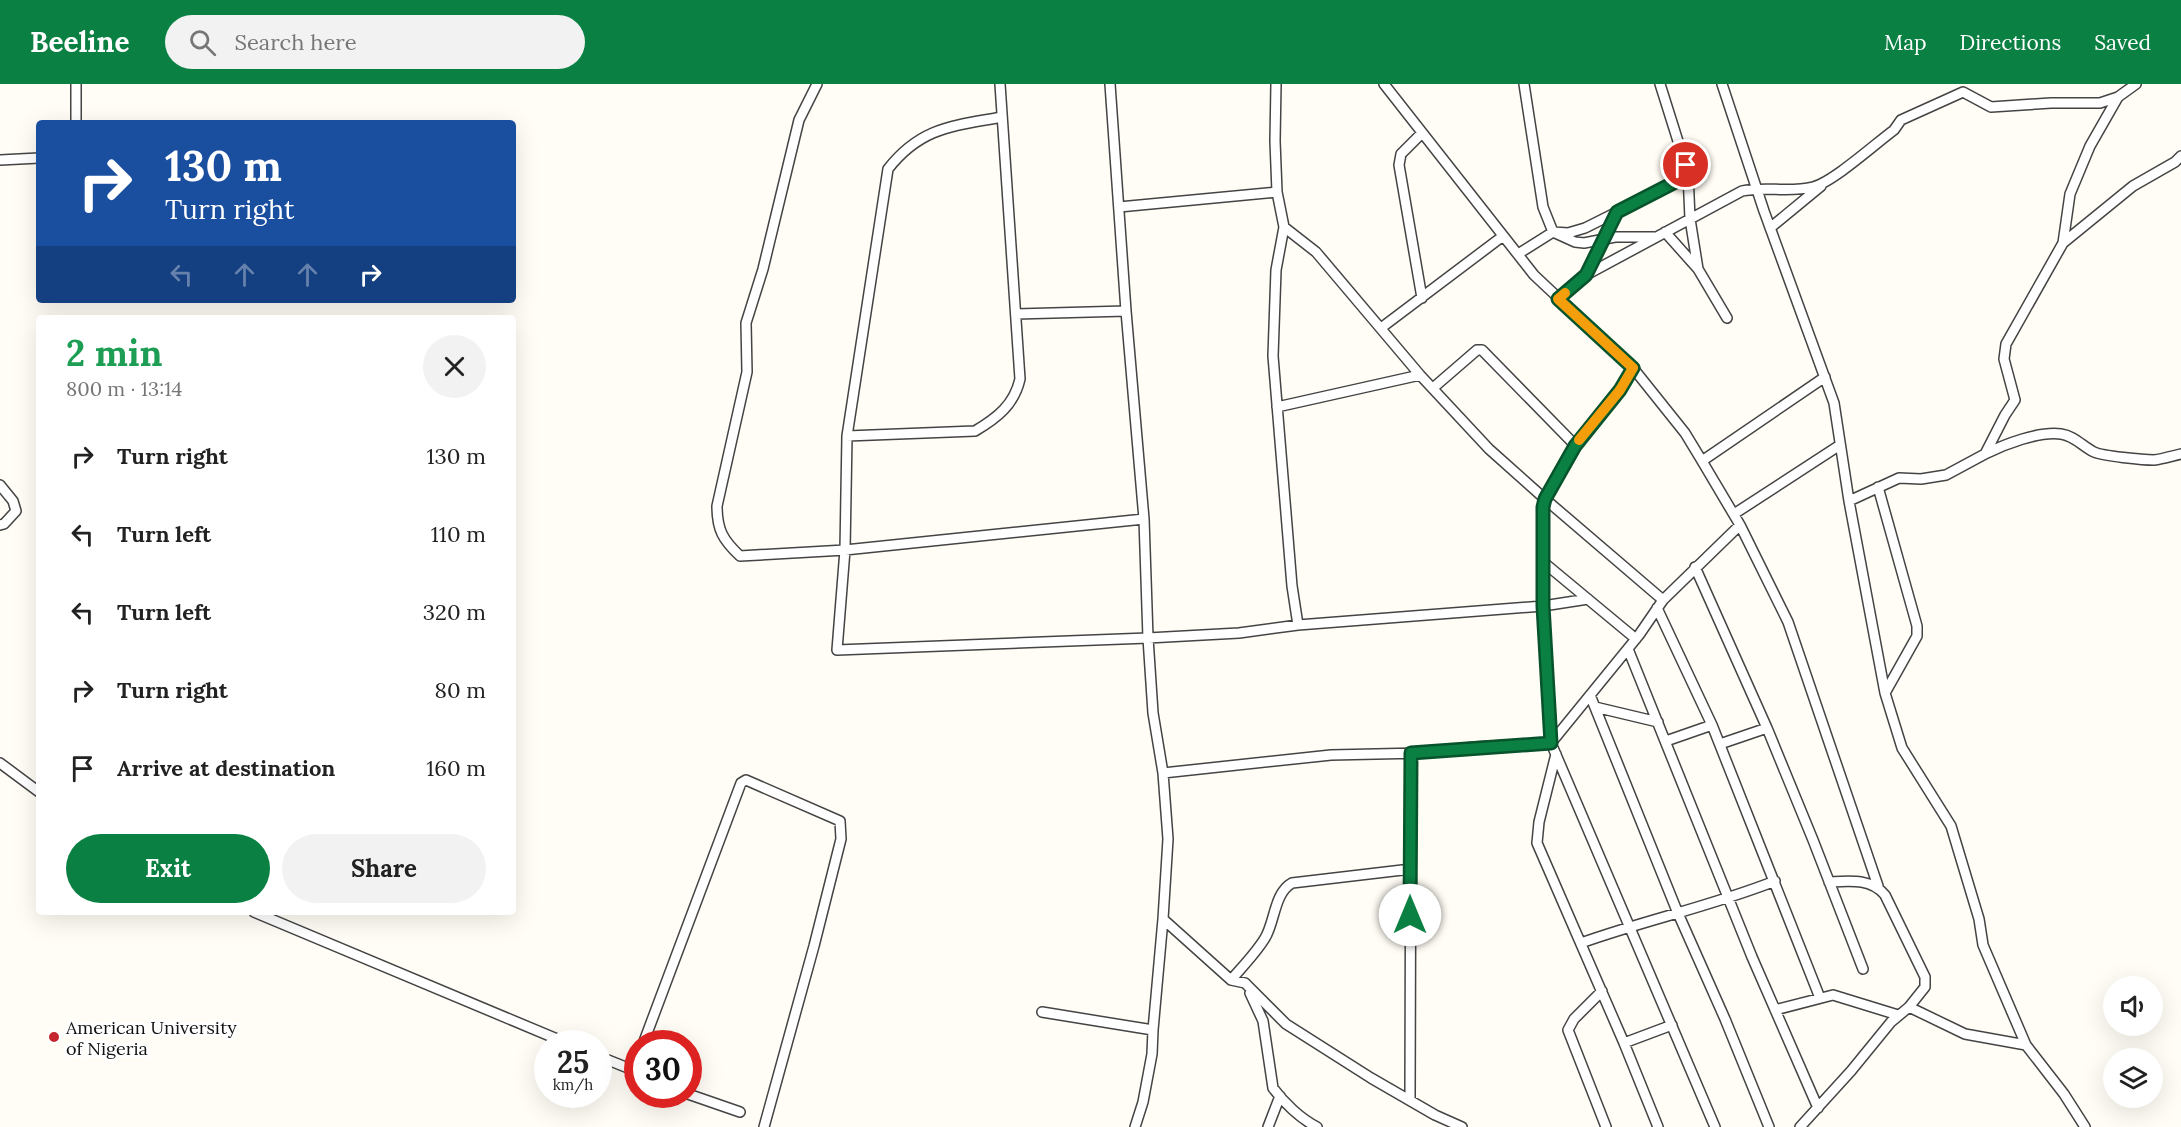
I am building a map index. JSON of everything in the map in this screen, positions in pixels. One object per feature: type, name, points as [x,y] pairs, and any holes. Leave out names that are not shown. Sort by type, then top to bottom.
[{"type":"street","points":[[76,84],[76,120]]},
{"type":"street","points":[[816,84],[799,120],[763,269],[746,323],[747,372],[717,506],[717,524],[727,544],[740,556],[845,550],[1144,519]]},
{"type":"street","points":[[847,436],[975,431],[993,420],[1017,394],[1020,379],[1000,84]]},
{"type":"street","points":[[1110,84],[1144,519],[1153,713],[1163,773],[1168,839],[1152,1054],[1143,1101],[1135,1127]]},
{"type":"street","points":[[1276,84],[1277,192],[1284,227],[1276,270],[1273,356],[1292,586],[1298,625]]},
{"type":"street","points":[[1384,84],[1534,275],[1633,368],[1685,433],[1740,525],[1788,622],[1878,886],[1885,895],[1925,977],[1925,987],[1909,1007],[1898,1015],[1800,1127]]},
{"type":"street","points":[[1524,84],[1543,207],[1553,232],[1575,242],[1616,237],[1656,237]]},
{"type":"street","points":[[1660,84],[1689,172],[1690,219],[1698,269]]},
{"type":"street","points":[[1722,84],[1770,228],[1834,403],[1849,501],[1885,693],[1902,748],[1951,826],[1979,919],[1983,945],[2026,1045],[2064,1094],[2085,1127]]},
{"type":"street","points":[[1770,228],[1894,130],[1901,120],[1963,92],[1991,107],[2051,102],[2100,103],[2118,97],[2136,84]]},
{"type":"street","points":[[1985,454],[2005,414],[2015,400],[2004,359],[2006,344],[2063,243],[2070,194],[2090,146],[2118,97]]},
{"type":"street","points":[[1002,117],[949,126],[919,139],[901,153],[888,170],[847,436],[845,550],[837,650],[1239,633],[1298,625],[1543,606],[1588,598]]},
{"type":"street","points":[[1422,132],[1401,154],[1400,165],[1422,298]]},
{"type":"street","points":[[2063,243],[2133,186],[2175,162],[2181,156]]},
{"type":"street","points":[[0,160],[36,158]]},
{"type":"street","points":[[1518,254],[1553,232],[1568,233],[1585,228],[1683,178],[1689,172]]},
{"type":"street","points":[[1558,299],[1586,275],[1742,191],[1756,188],[1788,190],[1814,187],[1827,181]]},
{"type":"street","points":[[1119,207],[1277,192]]},
{"type":"street","points":[[1586,275],[1617,212]]},
{"type":"street","points":[[1284,227],[1316,252],[1420,375],[1490,449],[1660,604],[1720,744],[1820,998]]},
{"type":"street","points":[[1665,232],[1698,269],[1727,318]]},
{"type":"street","points":[[1381,328],[1503,236]]},
{"type":"street","points":[[1016,314],[1126,311]]},
{"type":"street","points":[[1433,388],[1477,350],[1482,350],[1575,446]]},
{"type":"street","points":[[1633,368],[1620,390],[1575,446],[1545,499],[1541,513],[1543,606],[1551,743],[1714,1127]]},
{"type":"street","points":[[1277,407],[1420,375]]},
{"type":"street","points":[[1702,461],[1825,377]]},
{"type":"street","points":[[1849,501],[1899,478],[1921,479],[1946,475],[2006,443],[2035,437],[2061,434],[2079,440],[2094,452],[2108,456],[2153,460],[2181,454]]},
{"type":"street","points":[[1734,514],[1840,445]]},
{"type":"street","points":[[0,485],[13,501],[16,511],[4,524],[0,525]]},
{"type":"street","points":[[1878,487],[1917,626],[1917,636],[1885,693]]},
{"type":"street","points":[[1163,773],[1330,755],[1411,753],[1551,743],[1636,639],[1660,604],[1740,525]]},
{"type":"street","points":[[1542,561],[1636,639]]},
{"type":"street","points":[[1695,567],[1814,840],[1863,969]]},
{"type":"street","points":[[1628,649],[1729,899],[1818,1108]]},
{"type":"street","points":[[1590,695],[1677,911],[1725,1019],[1769,1127]]},
{"type":"street","points":[[1595,706],[1658,722]]},
{"type":"street","points":[[1665,741],[1712,725]]},
{"type":"street","points":[[1720,744],[1767,728]]},
{"type":"street","points":[[1410,1099],[1411,753]]},
{"type":"street","points":[[1556,754],[1539,822],[1537,843],[1658,1127]]},
{"type":"street","points":[[0,763],[36,790]]},
{"type":"street","points":[[647,1030],[741,783],[746,780],[840,821],[841,839],[836,860],[764,1127]]},
{"type":"street","points":[[1231,980],[1265,938],[1286,886],[1292,883],[1411,869]]},
{"type":"street","points":[[1581,942],[1677,911],[1729,899],[1775,881]]},
{"type":"street","points":[[1829,882],[1863,882],[1878,886]]},
{"type":"street","points":[[261,915],[536,1030]]},
{"type":"street","points":[[1163,919],[1231,980],[1245,983],[1286,1024],[1371,1078],[1435,1115],[1462,1127]]},
{"type":"street","points":[[1245,983],[1263,1021],[1273,1088],[1310,1124],[1317,1127]]},
{"type":"street","points":[[1602,992],[1574,1019],[1568,1030],[1606,1127]]},
{"type":"street","points":[[1775,1010],[1833,995],[1898,1015]]},
{"type":"street","points":[[1909,1007],[1965,1034],[2026,1045]]},
{"type":"street","points":[[1042,1012],[1153,1030]]},
{"type":"street","points":[[1624,1043],[1672,1024]]},
{"type":"street","points":[[1268,1127],[1280,1096]]},
{"type":"street","points":[[702,1099],[740,1112]]},
{"type":"slow traffic","points":[[1565,293],[1558,299],[1633,368],[1620,390],[1579,440]]},
{"type":"place","name":"American University of Nigeria","points":[[54,1037]]},
{"type":"route","points":[[1410,915],[1411,753],[1551,743],[1543,606],[1541,513],[1545,499],[1575,446],[1620,390],[1633,368],[1558,299],[1586,275],[1617,212],[1683,178],[1689,172],[1686,165]]}]
